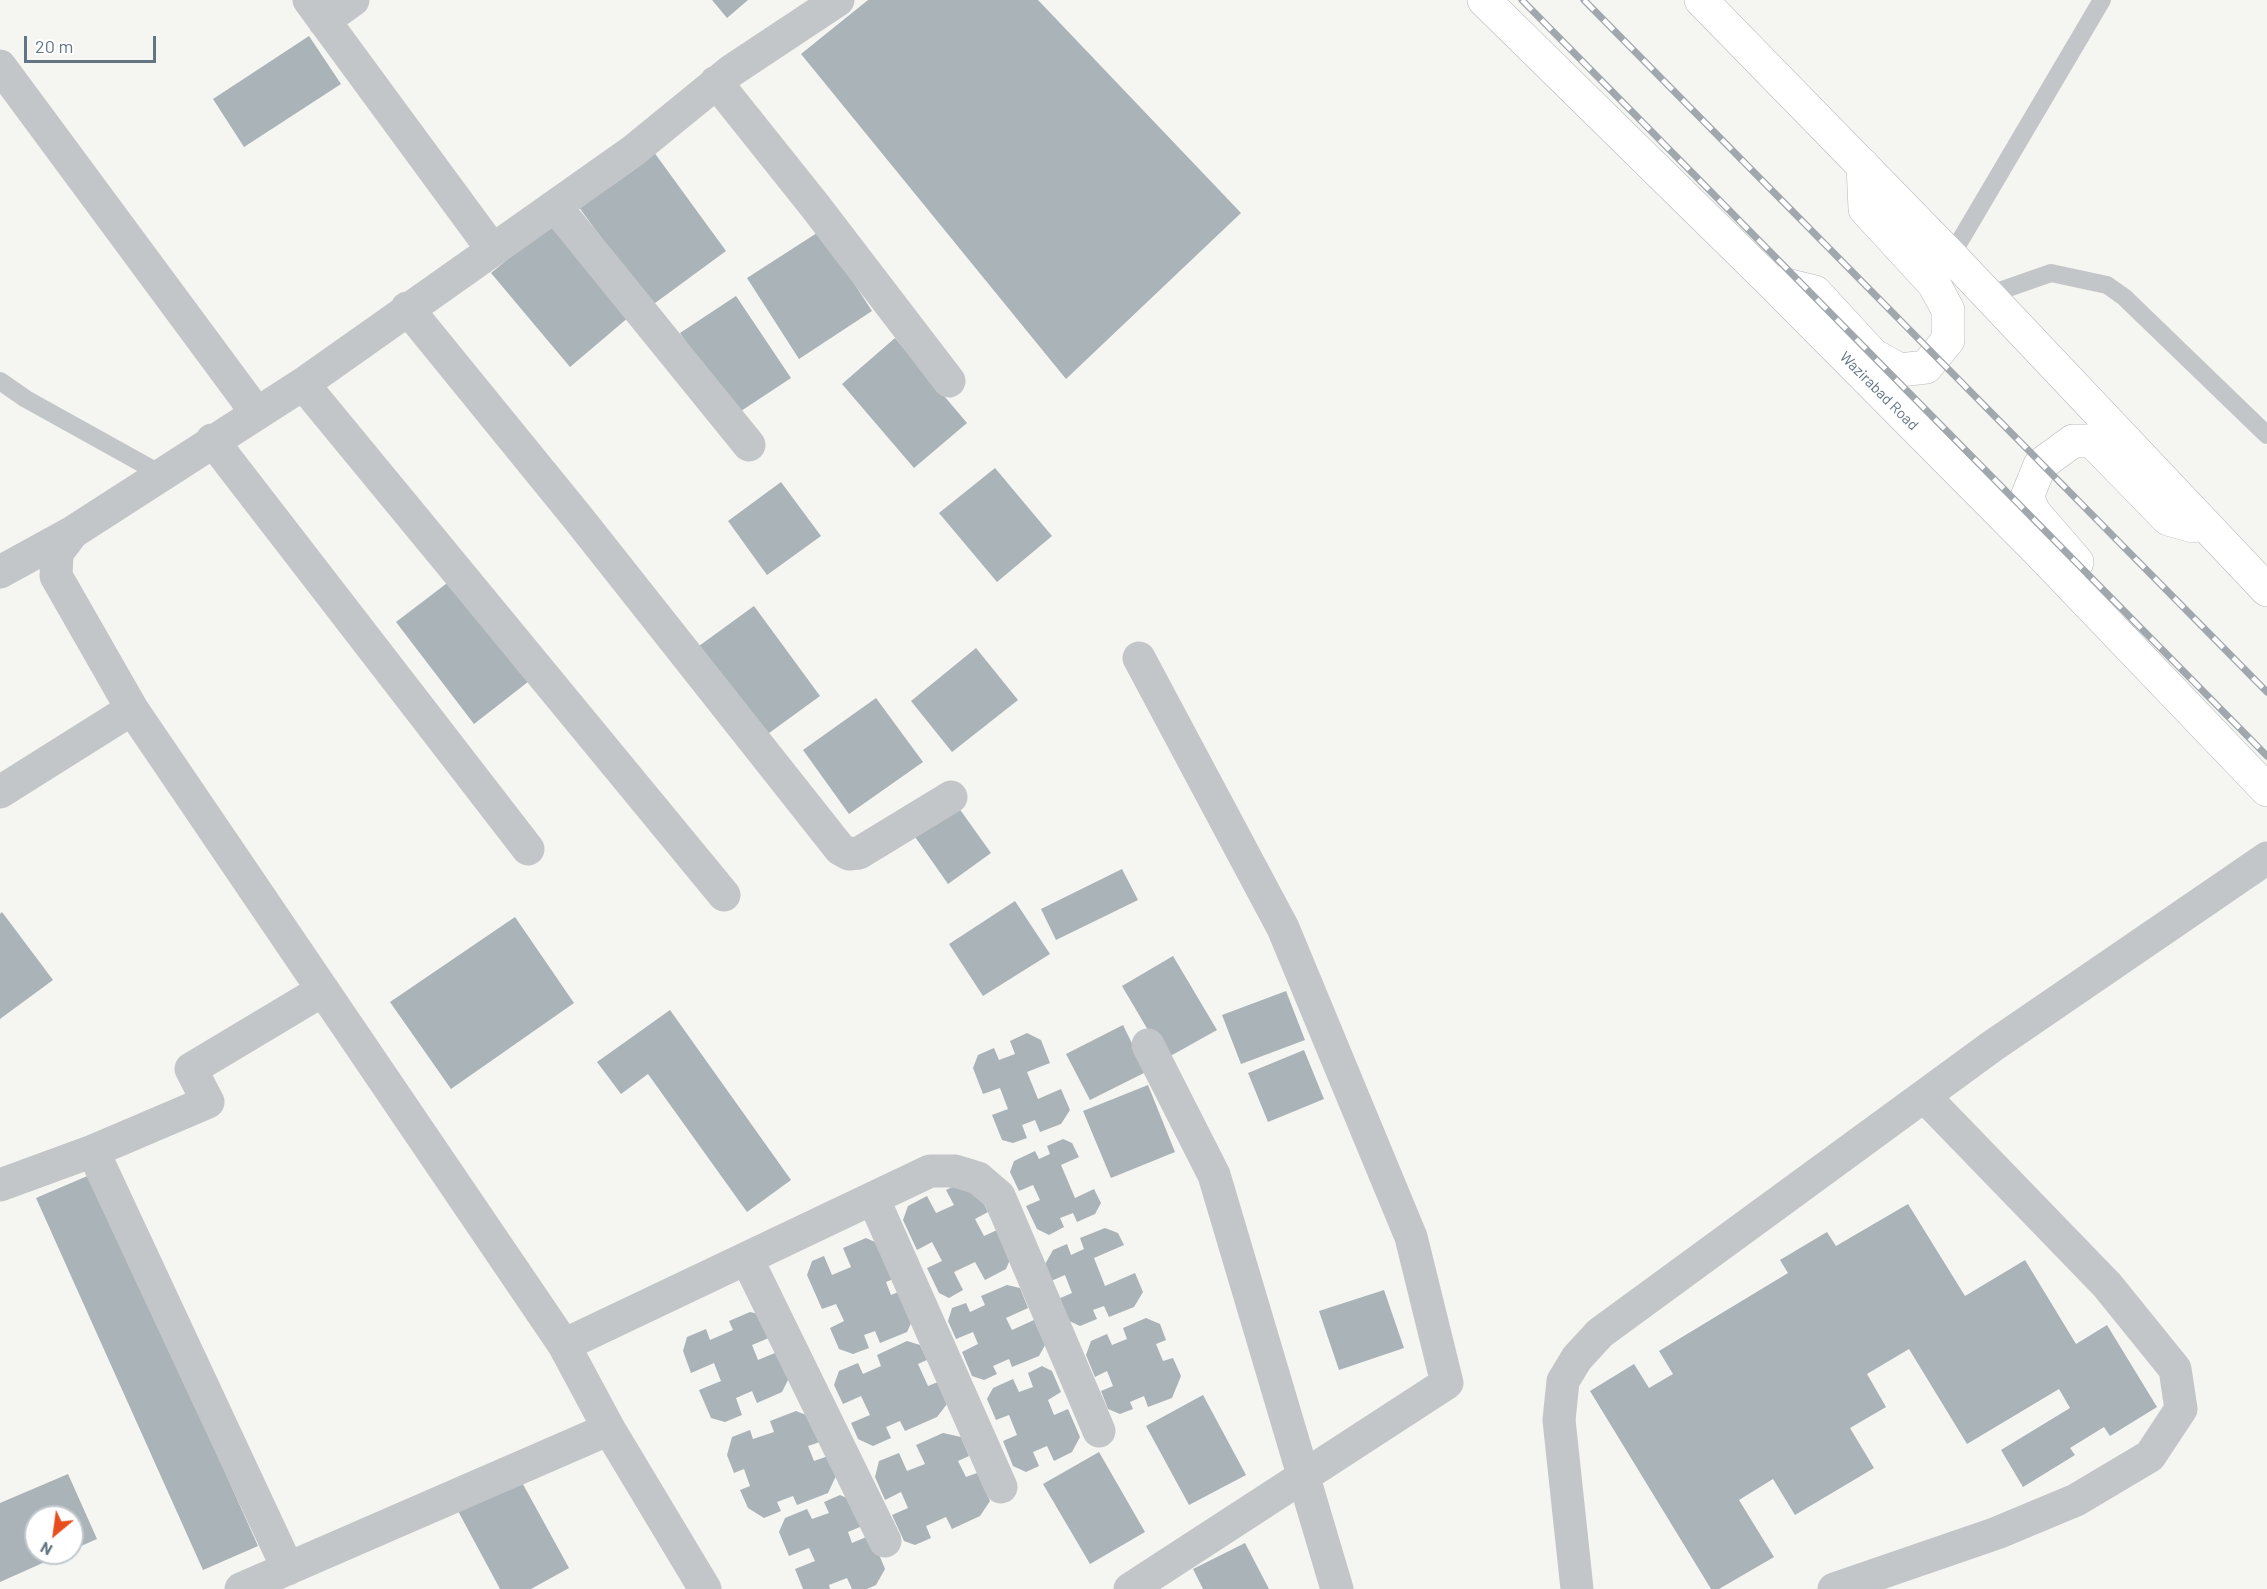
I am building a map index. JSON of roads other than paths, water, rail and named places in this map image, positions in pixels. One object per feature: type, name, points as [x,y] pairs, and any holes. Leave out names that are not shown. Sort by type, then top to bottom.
[{"type":"highway","name":"Wazirabad Road","points":[[1484,0],[1770,280],[2098,614],[2267,790]]},
{"type":"highway","points":[[1701,0],[1951,256],[2267,590]]},
{"type":"highway","points":[[1770,280],[1815,292],[1873,355],[1900,370],[1926,367],[1948,340],[1948,310],[1934,284],[1865,209],[1863,165]]},
{"type":"highway","points":[[2098,614],[2096,584],[2034,512],[2027,496],[2040,465],[2057,451],[2073,441],[2092,441],[2168,519],[2208,530]]},
{"type":"street","points":[[353,0],[317,10],[492,249]]},
{"type":"street","points":[[0,572],[73,532],[212,440],[303,384],[407,308],[633,151],[716,82],[838,0]]},
{"type":"street","points":[[0,66],[256,412]]},
{"type":"street","points":[[716,82],[815,206],[949,381]]},
{"type":"street","points":[[555,206],[749,445]]},
{"type":"street","points":[[407,308],[578,518],[840,849],[849,854],[859,853],[951,797]]},
{"type":"street","points":[[303,384],[724,895]]},
{"type":"street","points":[[212,440],[528,849]]},
{"type":"street","points":[[73,532],[57,552],[56,576],[132,709],[564,1345],[609,1429],[705,1589]]},
{"type":"street","points":[[1130,1589],[1446,1383],[1411,1238],[1283,928],[1139,658]]},
{"type":"street","points":[[0,792],[132,709]]},
{"type":"street","points":[[1577,1589],[1559,1420],[1563,1381],[1577,1358],[1600,1333],[1991,1047],[2267,858]]},
{"type":"street","points":[[0,1185],[93,1151],[208,1102],[191,1069],[323,990]]},
{"type":"street","points":[[1148,1045],[1214,1175],[1337,1589]]},
{"type":"street","points":[[1834,1589],[1997,1533],[2076,1500],[2150,1456],[2181,1408],[2175,1369],[2107,1286],[1924,1096]]},
{"type":"street","points":[[93,1151],[288,1569]]},
{"type":"street","points":[[564,1345],[930,1172],[947,1171],[978,1178],[999,1196],[1099,1431]]},
{"type":"street","points":[[873,1198],[1001,1487]]},
{"type":"street","points":[[747,1259],[885,1541]]},
{"type":"street","points":[[241,1589],[609,1429]]},
{"type":"lane","points":[[1951,256],[2102,0]]},
{"type":"lane","points":[[1988,295],[2052,273],[2107,285],[2124,297],[2267,435]]},
{"type":"lane","points":[[0,381],[26,399],[161,474]]},
{"type":"railway","points":[[1522,0],[2267,756]]},
{"type":"railway","points":[[1584,0],[2267,692]]}]
